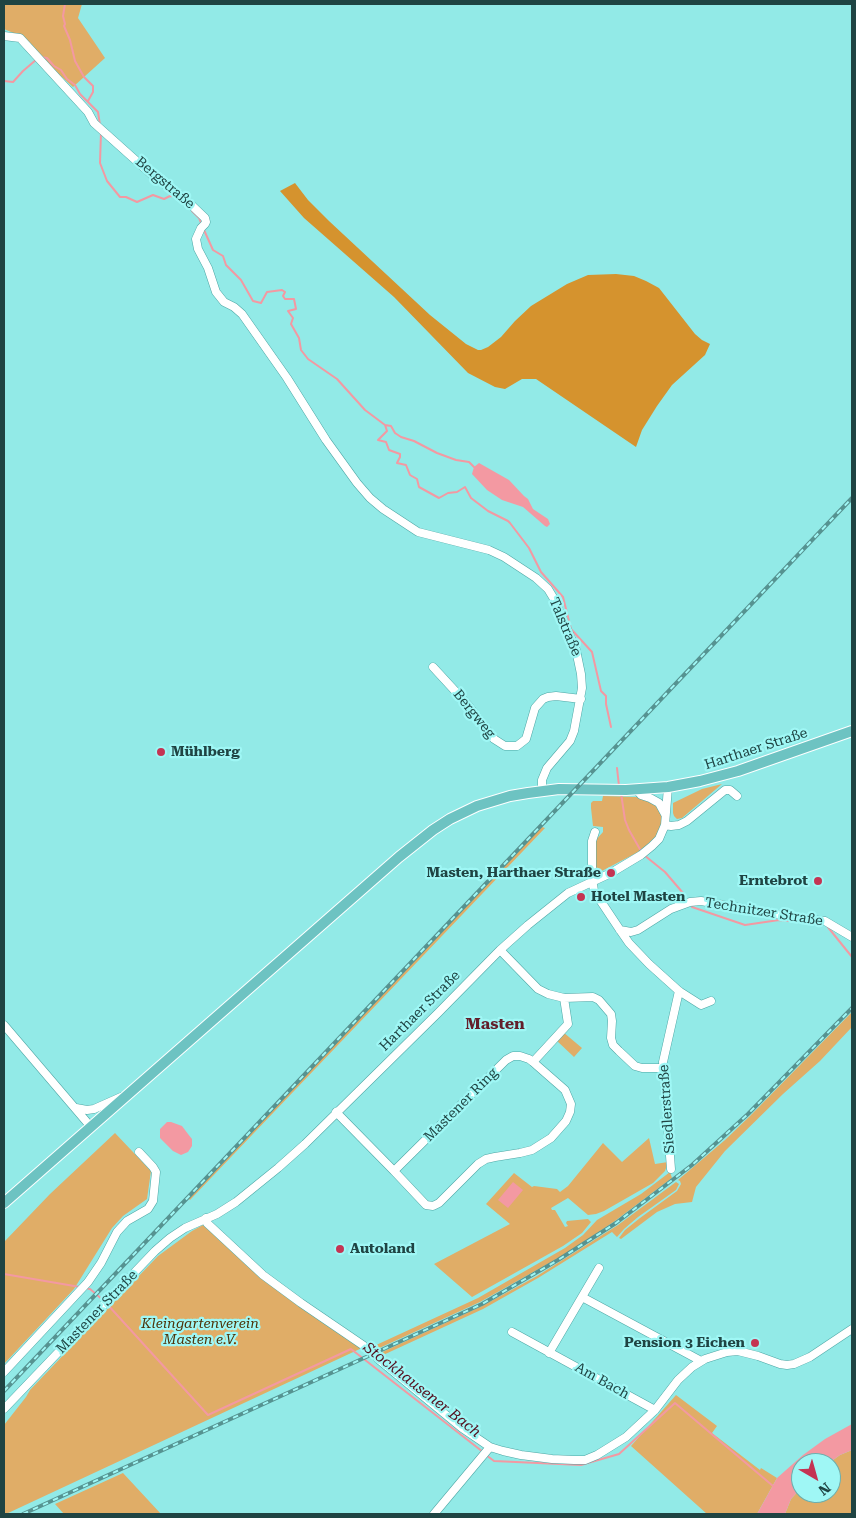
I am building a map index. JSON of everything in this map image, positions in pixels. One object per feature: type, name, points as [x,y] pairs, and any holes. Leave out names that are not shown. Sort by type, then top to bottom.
[{"type":"main road","name":"Harthaer Straße","points":[[4,1203],[399,857],[450,819],[477,806],[510,796],[542,791],[668,787],[700,782],[738,771],[852,731]]},
{"type":"street","name":"Bergstraße","points":[[4,36],[20,38],[88,112],[94,123],[151,174],[184,198],[205,218],[206,222],[196,239],[198,249],[208,268],[216,292],[224,302],[242,314],[357,483],[383,510],[400,520]]},
{"type":"street","name":"Talstraße","points":[[400,520],[423,534],[489,550],[504,557],[548,589],[554,599],[579,660],[582,688],[574,731],[570,741],[547,768],[542,780],[542,791]]},
{"type":"street","name":"Bergweg","points":[[433,667],[468,705],[494,739],[505,746],[517,746],[526,739],[535,708],[543,699],[556,696],[581,699]]},
{"type":"street","name":"Harthaer Straße","points":[[197,1222],[227,1208],[249,1192],[305,1144],[500,950],[556,902],[578,887],[611,873],[643,853],[659,839],[665,825],[668,787]]},
{"type":"street","points":[[626,789],[658,803],[666,817]]},
{"type":"street","points":[[665,825],[679,825],[687,821],[725,790],[730,790],[737,796]]},
{"type":"street","points":[[595,832],[592,841],[592,882],[594,891],[620,930],[629,943],[649,964],[679,991],[701,1005],[711,1001]]},
{"type":"street","name":"Technitzer Straße","points":[[620,930],[631,932],[638,930],[671,909],[690,902],[701,901],[825,921],[852,937]]},
{"type":"street","points":[[500,950],[538,989],[555,997],[593,997],[599,1000],[611,1014],[611,1038],[619,1051],[635,1066],[663,1068]]},
{"type":"street","name":"Siedlerstraße","points":[[671,1169],[663,1068],[679,991]]},
{"type":"street","points":[[336,1112],[426,1205],[433,1206],[439,1203],[478,1164],[495,1157],[520,1154],[532,1150],[551,1138],[566,1121],[571,1104],[564,1090],[533,1062],[568,1024],[564,998]]},
{"type":"street","points":[[4,1025],[91,1127]]},
{"type":"street","name":"Mastener Ring","points":[[394,1171],[506,1060],[512,1056],[520,1056],[529,1058],[533,1062]]},
{"type":"street","points":[[76,1108],[87,1110],[102,1106],[140,1085]]},
{"type":"street","name":"Mastener Straße","points":[[4,1372],[88,1282],[118,1232],[127,1221],[148,1209],[153,1201],[156,1172],[140,1152]]},
{"type":"street","points":[[206,1218],[208,1223],[263,1275],[367,1348]]},
{"type":"street","name":"Mastener Straße","points":[[4,1409],[155,1251],[170,1238],[197,1222]]},
{"type":"street","points":[[549,1353],[599,1268]]},
{"type":"street","points":[[582,1297],[701,1362]]},
{"type":"street","points":[[378,1359],[487,1451],[502,1451],[552,1460],[585,1460],[616,1444],[639,1426],[655,1410],[678,1380],[701,1362],[721,1353],[738,1351],[780,1364],[794,1364],[810,1357],[852,1329]]},
{"type":"street","name":"Am Bach","points":[[512,1332],[655,1410]]},
{"type":"street","points":[[434,1514],[487,1451]]},
{"type":"green space","points":[[4,4],[82,4],[78,18],[105,58],[73,87],[41,58],[25,38],[4,29]]},
{"type":"green space","points":[[722,784],[682,818],[677,819],[674,816],[673,803],[702,789]]},
{"type":"green space","points":[[603,796],[636,797],[648,800],[657,805],[662,821],[657,836],[646,848],[594,875],[594,842],[603,832],[603,827],[593,826],[591,803],[593,801],[602,801]]},
{"type":"green space","points":[[542,827],[545,828],[190,1200],[188,1198]]},
{"type":"green space","points":[[852,1012],[852,1027],[820,1061],[725,1151],[696,1187],[692,1202],[675,1204],[657,1212],[621,1239],[619,1238],[625,1230],[677,1191],[681,1184],[678,1180],[750,1116]]},
{"type":"green space","points":[[563,1032],[582,1048],[574,1057],[556,1040]]},
{"type":"green space","points":[[115,1133],[151,1171],[147,1199],[123,1216],[112,1228],[74,1289],[4,1364],[4,1242],[50,1194]]},
{"type":"green space","points":[[649,1138],[655,1164],[668,1162],[665,1171],[653,1183],[596,1214],[588,1215],[568,1198],[551,1208],[555,1210],[565,1227],[568,1226],[567,1221],[588,1219],[591,1222],[582,1233],[563,1246],[472,1297],[434,1264],[510,1224],[486,1204],[514,1173],[532,1187],[557,1189],[560,1192],[568,1186],[603,1143],[622,1162]]},
{"type":"green space","points":[[670,1172],[672,1178],[615,1221],[567,1253],[480,1302],[375,1350],[374,1346],[478,1298],[565,1248],[583,1235],[597,1220],[641,1194]]},
{"type":"green space","points":[[676,1182],[679,1184],[676,1190],[638,1217],[617,1237],[612,1232],[538,1278],[483,1309],[381,1356],[378,1354],[482,1306],[537,1276],[618,1225]]},
{"type":"green space","name":"Kleingartenverein Masten e.V.","points":[[203,1225],[263,1277],[364,1347],[4,1514],[4,1425],[30,1390],[158,1256]]},
{"type":"green space","points":[[676,1395],[717,1426],[712,1433],[760,1470],[761,1468],[777,1478],[757,1514],[707,1514],[631,1446]]},
{"type":"green space","points":[[852,1450],[852,1514],[785,1514],[791,1499],[791,1503],[841,1503],[841,1455]]},
{"type":"green space","points":[[123,1473],[161,1514],[64,1514],[55,1504]]},
{"type":"shaded area","points":[[295,183],[308,200],[329,221],[430,315],[466,344],[478,350],[488,347],[501,337],[531,306],[567,284],[588,275],[616,274],[634,276],[659,288],[695,334],[710,344],[705,355],[672,385],[642,430],[636,447],[536,379],[522,379],[505,389],[495,387],[468,373],[394,297],[304,218],[280,191]]},
{"type":"shaded area","points":[[479,463],[509,480],[528,499],[533,509],[548,519],[550,524],[547,527],[545,526],[523,507],[502,500],[487,490],[472,474],[474,467]]},
{"type":"shaded area","points":[[167,1122],[182,1126],[192,1139],[192,1146],[188,1152],[181,1155],[173,1151],[160,1138],[160,1129]]},
{"type":"shaded area","points":[[513,1182],[523,1190],[508,1208],[498,1200]]},
{"type":"shaded area","points":[[852,1424],[852,1450],[841,1455],[841,1453],[806,1453],[825,1439]]},
{"type":"shaded area","points":[[791,1466],[791,1499],[785,1514],[757,1514],[777,1478]]},
{"type":"waterway","points":[[65,4],[64,26],[70,40],[75,61],[84,77],[93,86],[93,92],[88,101]]},
{"type":"waterway","points":[[41,57],[47,58],[75,85],[80,94],[98,112],[100,125]]},
{"type":"waterway","points":[[4,81],[13,82],[37,59]]},
{"type":"waterway","points":[[101,132],[100,163],[107,181],[120,197],[126,197],[137,202],[153,195],[164,199],[170,196],[178,197]]},
{"type":"waterway","points":[[192,211],[201,223]]},
{"type":"waterway","points":[[204,230],[213,250],[223,256],[226,265],[241,280],[253,301],[261,303],[267,292],[282,290],[285,292],[283,296],[285,299],[294,299],[296,309],[288,311],[293,318],[291,324],[299,338],[301,350],[308,359],[337,379],[365,410],[385,425],[387,431],[378,440],[386,442],[389,450],[400,454],[397,463],[406,465],[410,475],[417,479],[419,487],[439,498],[465,487],[471,498],[488,511],[510,523],[529,548],[541,572],[563,597],[571,629],[592,652],[601,691],[606,696],[611,727]]},
{"type":"waterway","points":[[385,425],[391,426],[395,433],[401,437],[456,460],[469,462],[474,467]]},
{"type":"waterway","points":[[617,768],[619,786]]},
{"type":"waterway","points":[[621,793],[625,820],[641,851]]},
{"type":"waterway","points":[[644,855],[665,872],[683,893]]},
{"type":"waterway","points":[[692,907],[745,925],[779,920],[813,923]]},
{"type":"waterway","points":[[827,926],[852,957]]},
{"type":"waterway","name":"Stockhausener Bach","points":[[4,1274],[80,1287]]},
{"type":"waterway","name":"Stockhausener Bach","points":[[85,1288],[90,1289],[103,1300]]},
{"type":"waterway","name":"Stockhausener Bach","points":[[107,1304],[208,1415],[351,1349],[483,1452]]},
{"type":"waterway","name":"Stockhausener Bach","points":[[486,1455],[494,1461],[581,1465],[619,1454],[675,1403],[773,1486]]},
{"type":"railway","points":[[4,1391],[852,498]]},
{"type":"railway","points":[[23,1514],[482,1304],[558,1260],[616,1223],[692,1165],[748,1114],[852,1008]]},
{"type":"place","name":"Mühlberg","points":[[161,752]]},
{"type":"place","name":"Masten, Harthaer Straße","points":[[611,873]]},
{"type":"place","name":"Erntebrot","points":[[818,881]]},
{"type":"place","name":"Hotel Masten","points":[[581,897]]},
{"type":"place","name":"Autoland","points":[[340,1249]]},
{"type":"place","name":"Pension 3 Eichen","points":[[755,1343]]},
{"type":"district","name":"Masten","points":[[495,1024]]}]
